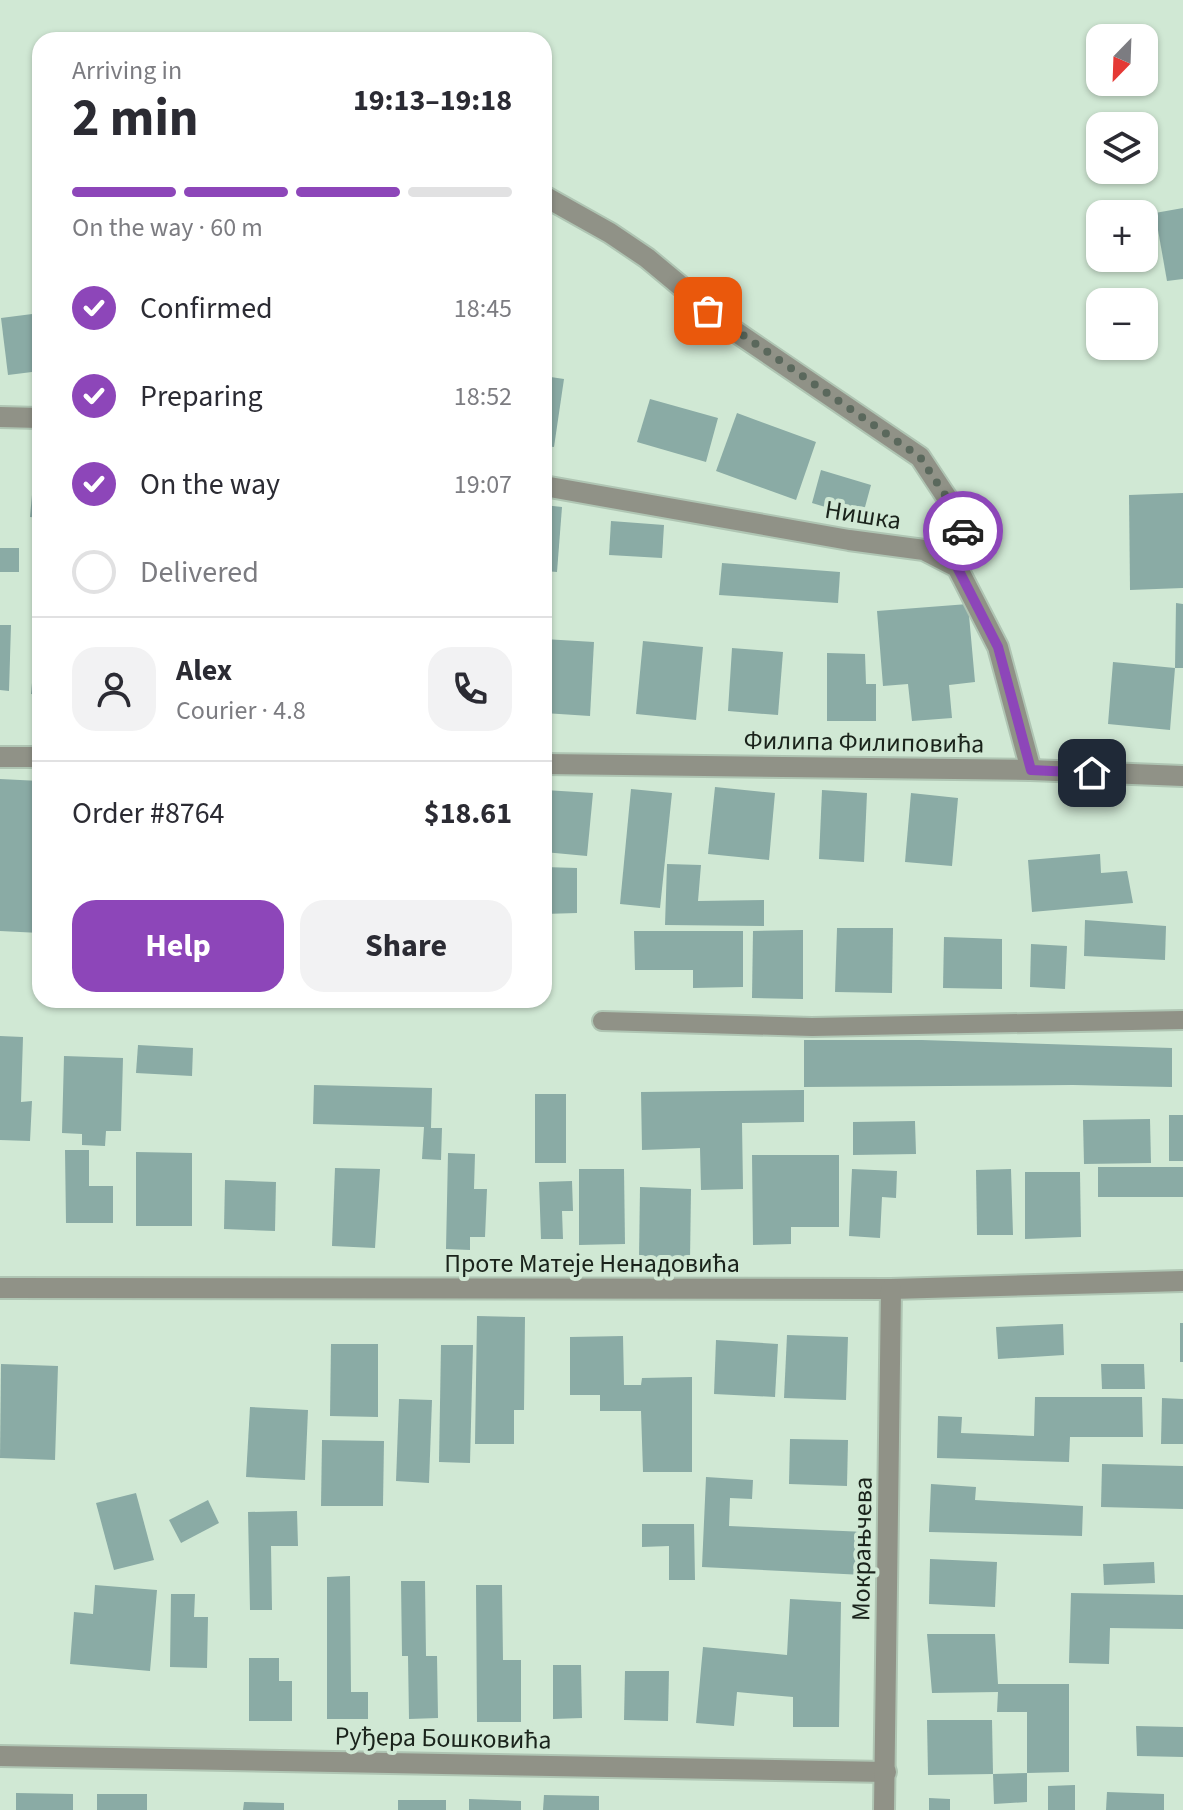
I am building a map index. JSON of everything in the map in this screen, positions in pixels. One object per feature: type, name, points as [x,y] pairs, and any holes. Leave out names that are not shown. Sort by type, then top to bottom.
[{"type":"street","points":[[552,200],[647,258],[736,332],[920,457],[953,507],[964,534],[964,550],[957,567],[998,647],[1031,770]]},
{"type":"street","points":[[0,417],[32,418]]},
{"type":"street","name":"Нишка","points":[[552,487],[849,540],[924,550],[957,567]]},
{"type":"street","points":[[0,757],[32,757]]},
{"type":"street","name":"Филипа Филиповића","points":[[552,764],[1031,770],[1183,776]]},
{"type":"street","name":"Проте Матеје Ненадовића","points":[[0,1288],[891,1289],[1183,1281]]},
{"type":"street","name":"Мокрањчева","points":[[884,1810],[891,1289]]},
{"type":"street","name":"Руђера Бошковића","points":[[0,1756],[886,1772]]},
{"type":"lane","points":[[602,1021],[812,1027],[1183,1020]]},
{"type":"building","points":[[1183,208],[1183,279],[1167,281],[1158,212]]},
{"type":"building","points":[[32,314],[32,372],[8,375],[1,318]]},
{"type":"building","points":[[552,377],[564,379],[552,447]]},
{"type":"building","points":[[650,399],[718,418],[706,462],[637,442]]},
{"type":"building","points":[[737,413],[816,442],[796,500],[716,471]]},
{"type":"building","points":[[821,470],[871,485],[862,518],[812,503]]},
{"type":"building","points":[[1183,493],[1183,588],[1130,590],[1129,495]]},
{"type":"building","points":[[552,506],[562,507],[557,572],[552,572]]},
{"type":"building","points":[[611,521],[664,525],[662,558],[609,555]]},
{"type":"building","points":[[0,548],[19,548],[19,572],[0,572]]},
{"type":"building","points":[[722,563],[840,572],[838,603],[719,595]]},
{"type":"building","points":[[1176,603],[1183,604],[1183,668],[1175,668]]},
{"type":"building","points":[[968,604],[975,682],[949,685],[952,718],[912,721],[908,684],[883,686],[877,611]]},
{"type":"building","points":[[0,625],[11,625],[9,691],[0,690]]},
{"type":"building","points":[[552,639],[594,642],[590,716],[552,714]]},
{"type":"building","points":[[643,641],[703,647],[696,720],[636,714]]},
{"type":"building","points":[[732,648],[783,652],[778,715],[728,711]]},
{"type":"building","points":[[827,653],[865,654],[866,684],[876,684],[876,721],[827,721]]},
{"type":"building","points":[[1113,662],[1175,668],[1170,730],[1108,724]]},
{"type":"building","points":[[0,779],[32,781],[32,933],[0,931]]},
{"type":"building","points":[[715,787],[775,793],[769,860],[708,854]]},
{"type":"building","points":[[631,789],[672,793],[660,908],[620,904]]},
{"type":"building","points":[[552,790],[593,793],[587,856],[552,853]]},
{"type":"building","points":[[822,790],[867,793],[864,862],[819,859]]},
{"type":"building","points":[[911,793],[958,798],[952,866],[905,862]]},
{"type":"building","points":[[1100,854],[1101,873],[1127,871],[1133,903],[1032,912],[1028,860]]},
{"type":"building","points":[[667,864],[701,865],[698,901],[764,900],[764,926],[665,925]]},
{"type":"building","points":[[552,867],[577,868],[577,913],[552,914]]},
{"type":"building","points":[[1085,920],[1166,926],[1165,960],[1084,956]]},
{"type":"building","points":[[837,928],[893,928],[892,993],[835,992]]},
{"type":"building","points":[[803,930],[803,999],[752,998],[753,931]]},
{"type":"building","points":[[634,931],[743,931],[743,987],[693,988],[693,970],[635,970]]},
{"type":"building","points":[[944,937],[1002,939],[1002,989],[943,988]]},
{"type":"building","points":[[1031,944],[1067,946],[1065,989],[1030,987]]},
{"type":"building","points":[[0,1036],[23,1037],[21,1102],[32,1101],[30,1141],[0,1140]]},
{"type":"building","points":[[804,1040],[922,1040],[1172,1048],[1172,1087],[804,1087]]},
{"type":"building","points":[[138,1045],[193,1048],[192,1076],[136,1073]]},
{"type":"building","points":[[64,1056],[123,1058],[121,1131],[106,1131],[105,1146],[82,1145],[82,1134],[62,1133]]},
{"type":"building","points":[[314,1085],[432,1088],[431,1128],[442,1128],[441,1160],[422,1159],[424,1127],[313,1124]]},
{"type":"building","points":[[804,1090],[804,1122],[742,1123],[743,1189],[701,1190],[700,1148],[642,1150],[641,1092]]},
{"type":"building","points":[[535,1094],[566,1094],[566,1163],[535,1163]]},
{"type":"building","points":[[1169,1115],[1183,1115],[1183,1161],[1169,1161]]},
{"type":"building","points":[[1150,1119],[1151,1163],[1084,1164],[1083,1120]]},
{"type":"building","points":[[915,1121],[916,1154],[853,1155],[853,1122]]},
{"type":"building","points":[[65,1150],[89,1150],[89,1186],[113,1186],[113,1223],[66,1223]]},
{"type":"building","points":[[136,1152],[192,1153],[192,1226],[136,1226]]},
{"type":"building","points":[[448,1153],[475,1154],[474,1189],[487,1189],[485,1237],[470,1237],[470,1250],[446,1249]]},
{"type":"building","points":[[752,1155],[839,1155],[839,1227],[791,1227],[791,1244],[753,1245]]},
{"type":"building","points":[[1098,1167],[1183,1167],[1183,1197],[1098,1197]]},
{"type":"building","points":[[335,1168],[380,1169],[375,1248],[332,1246]]},
{"type":"building","points":[[579,1169],[624,1169],[625,1244],[579,1245]]},
{"type":"building","points":[[852,1169],[897,1171],[896,1198],[882,1197],[880,1238],[849,1236]]},
{"type":"building","points":[[1011,1169],[1013,1235],[977,1235],[976,1170]]},
{"type":"building","points":[[1025,1172],[1080,1172],[1081,1237],[1025,1239]]},
{"type":"building","points":[[225,1180],[276,1182],[275,1231],[224,1229]]},
{"type":"building","points":[[572,1181],[573,1211],[562,1211],[563,1239],[541,1239],[539,1182]]},
{"type":"building","points":[[640,1187],[691,1189],[690,1260],[639,1258]]},
{"type":"building","points":[[477,1316],[525,1317],[524,1410],[514,1410],[514,1444],[475,1444]]},
{"type":"building","points":[[1180,1323],[1183,1323],[1183,1362],[1180,1362]]},
{"type":"building","points":[[1063,1324],[1064,1355],[998,1359],[996,1327]]},
{"type":"building","points":[[787,1335],[848,1337],[846,1400],[784,1398]]},
{"type":"building","points":[[623,1336],[624,1385],[641,1385],[642,1378],[692,1377],[692,1472],[643,1472],[641,1411],[600,1411],[600,1395],[570,1395],[570,1337]]},
{"type":"building","points":[[716,1340],[778,1344],[775,1397],[714,1394]]},
{"type":"building","points":[[331,1344],[378,1344],[378,1417],[330,1416]]},
{"type":"building","points":[[441,1345],[473,1345],[470,1463],[439,1462]]},
{"type":"building","points":[[1,1364],[58,1366],[55,1460],[0,1458]]},
{"type":"building","points":[[1101,1364],[1144,1364],[1145,1389],[1102,1389]]},
{"type":"building","points":[[1035,1397],[1142,1397],[1143,1437],[1070,1437],[1069,1462],[937,1458],[938,1416],[962,1417],[961,1433],[1034,1436]]},
{"type":"building","points":[[1162,1398],[1183,1399],[1183,1444],[1161,1444]]},
{"type":"building","points":[[399,1399],[432,1400],[429,1483],[396,1481]]},
{"type":"building","points":[[250,1407],[308,1410],[305,1480],[246,1477]]},
{"type":"building","points":[[790,1439],[848,1440],[847,1486],[789,1484]]},
{"type":"building","points":[[322,1440],[384,1441],[383,1506],[321,1506]]},
{"type":"building","points":[[1102,1464],[1183,1466],[1183,1509],[1101,1507]]},
{"type":"building","points":[[706,1477],[753,1480],[752,1499],[730,1498],[729,1526],[866,1532],[864,1575],[702,1567]]},
{"type":"building","points":[[931,1484],[976,1487],[975,1500],[1083,1506],[1082,1536],[929,1532]]},
{"type":"building","points":[[136,1493],[154,1560],[114,1570],[96,1503]]},
{"type":"building","points":[[208,1500],[219,1523],[181,1543],[169,1520]]},
{"type":"building","points":[[297,1511],[298,1546],[271,1546],[272,1610],[250,1610],[248,1512]]},
{"type":"building","points":[[642,1524],[694,1524],[695,1580],[669,1580],[669,1546],[642,1547]]},
{"type":"building","points":[[930,1559],[997,1562],[995,1607],[929,1604]]},
{"type":"building","points":[[1154,1562],[1155,1583],[1104,1585],[1103,1564]]},
{"type":"building","points":[[350,1576],[351,1692],[368,1692],[368,1719],[327,1719],[327,1577]]},
{"type":"building","points":[[401,1581],[425,1581],[426,1656],[437,1656],[438,1718],[409,1719],[408,1656],[402,1656]]},
{"type":"building","points":[[95,1585],[157,1590],[150,1671],[70,1664],[74,1612],[93,1614]]},
{"type":"building","points":[[476,1585],[502,1585],[503,1660],[521,1660],[521,1722],[477,1722]]},
{"type":"building","points":[[1071,1593],[1183,1595],[1183,1629],[1110,1628],[1109,1664],[1069,1663]]},
{"type":"building","points":[[171,1594],[195,1594],[194,1617],[208,1617],[207,1668],[170,1667]]},
{"type":"building","points":[[790,1599],[841,1602],[839,1727],[793,1727],[793,1697],[737,1692],[734,1726],[696,1723],[703,1647],[787,1655]]},
{"type":"building","points":[[927,1634],[995,1634],[998,1684],[1069,1684],[1069,1772],[1027,1773],[1027,1712],[997,1712],[998,1692],[932,1693]]},
{"type":"building","points":[[249,1658],[279,1658],[279,1681],[292,1681],[292,1721],[249,1721]]},
{"type":"building","points":[[553,1665],[581,1665],[582,1718],[553,1719]]},
{"type":"building","points":[[625,1671],[669,1671],[668,1721],[624,1720]]},
{"type":"building","points":[[927,1720],[992,1720],[993,1774],[928,1775]]},
{"type":"building","points":[[1136,1726],[1183,1727],[1183,1757],[1137,1756]]},
{"type":"building","points":[[1027,1773],[1027,1802],[994,1804],[993,1774]]},
{"type":"building","points":[[1075,1785],[1075,1810],[1048,1810],[1048,1786]]},
{"type":"building","points":[[1107,1792],[1164,1794],[1164,1810],[1106,1810]]},
{"type":"building","points":[[16,1793],[73,1794],[73,1810],[16,1810]]},
{"type":"building","points":[[97,1794],[147,1794],[147,1810],[97,1810]]},
{"type":"building","points":[[544,1795],[599,1796],[599,1810],[543,1810]]},
{"type":"building","points":[[929,1798],[950,1799],[950,1810],[929,1810]]},
{"type":"building","points":[[469,1799],[521,1801],[521,1810],[469,1810]]},
{"type":"building","points":[[398,1800],[446,1800],[446,1810],[398,1810]]},
{"type":"building","points":[[244,1802],[284,1803],[284,1810],[243,1810]]},
{"type":"way so far","points":[[708,311],[920,457],[953,507],[963,531]]},
{"type":"route","points":[[963,531],[964,550],[957,567],[998,647],[1031,770],[1092,773]]}]
